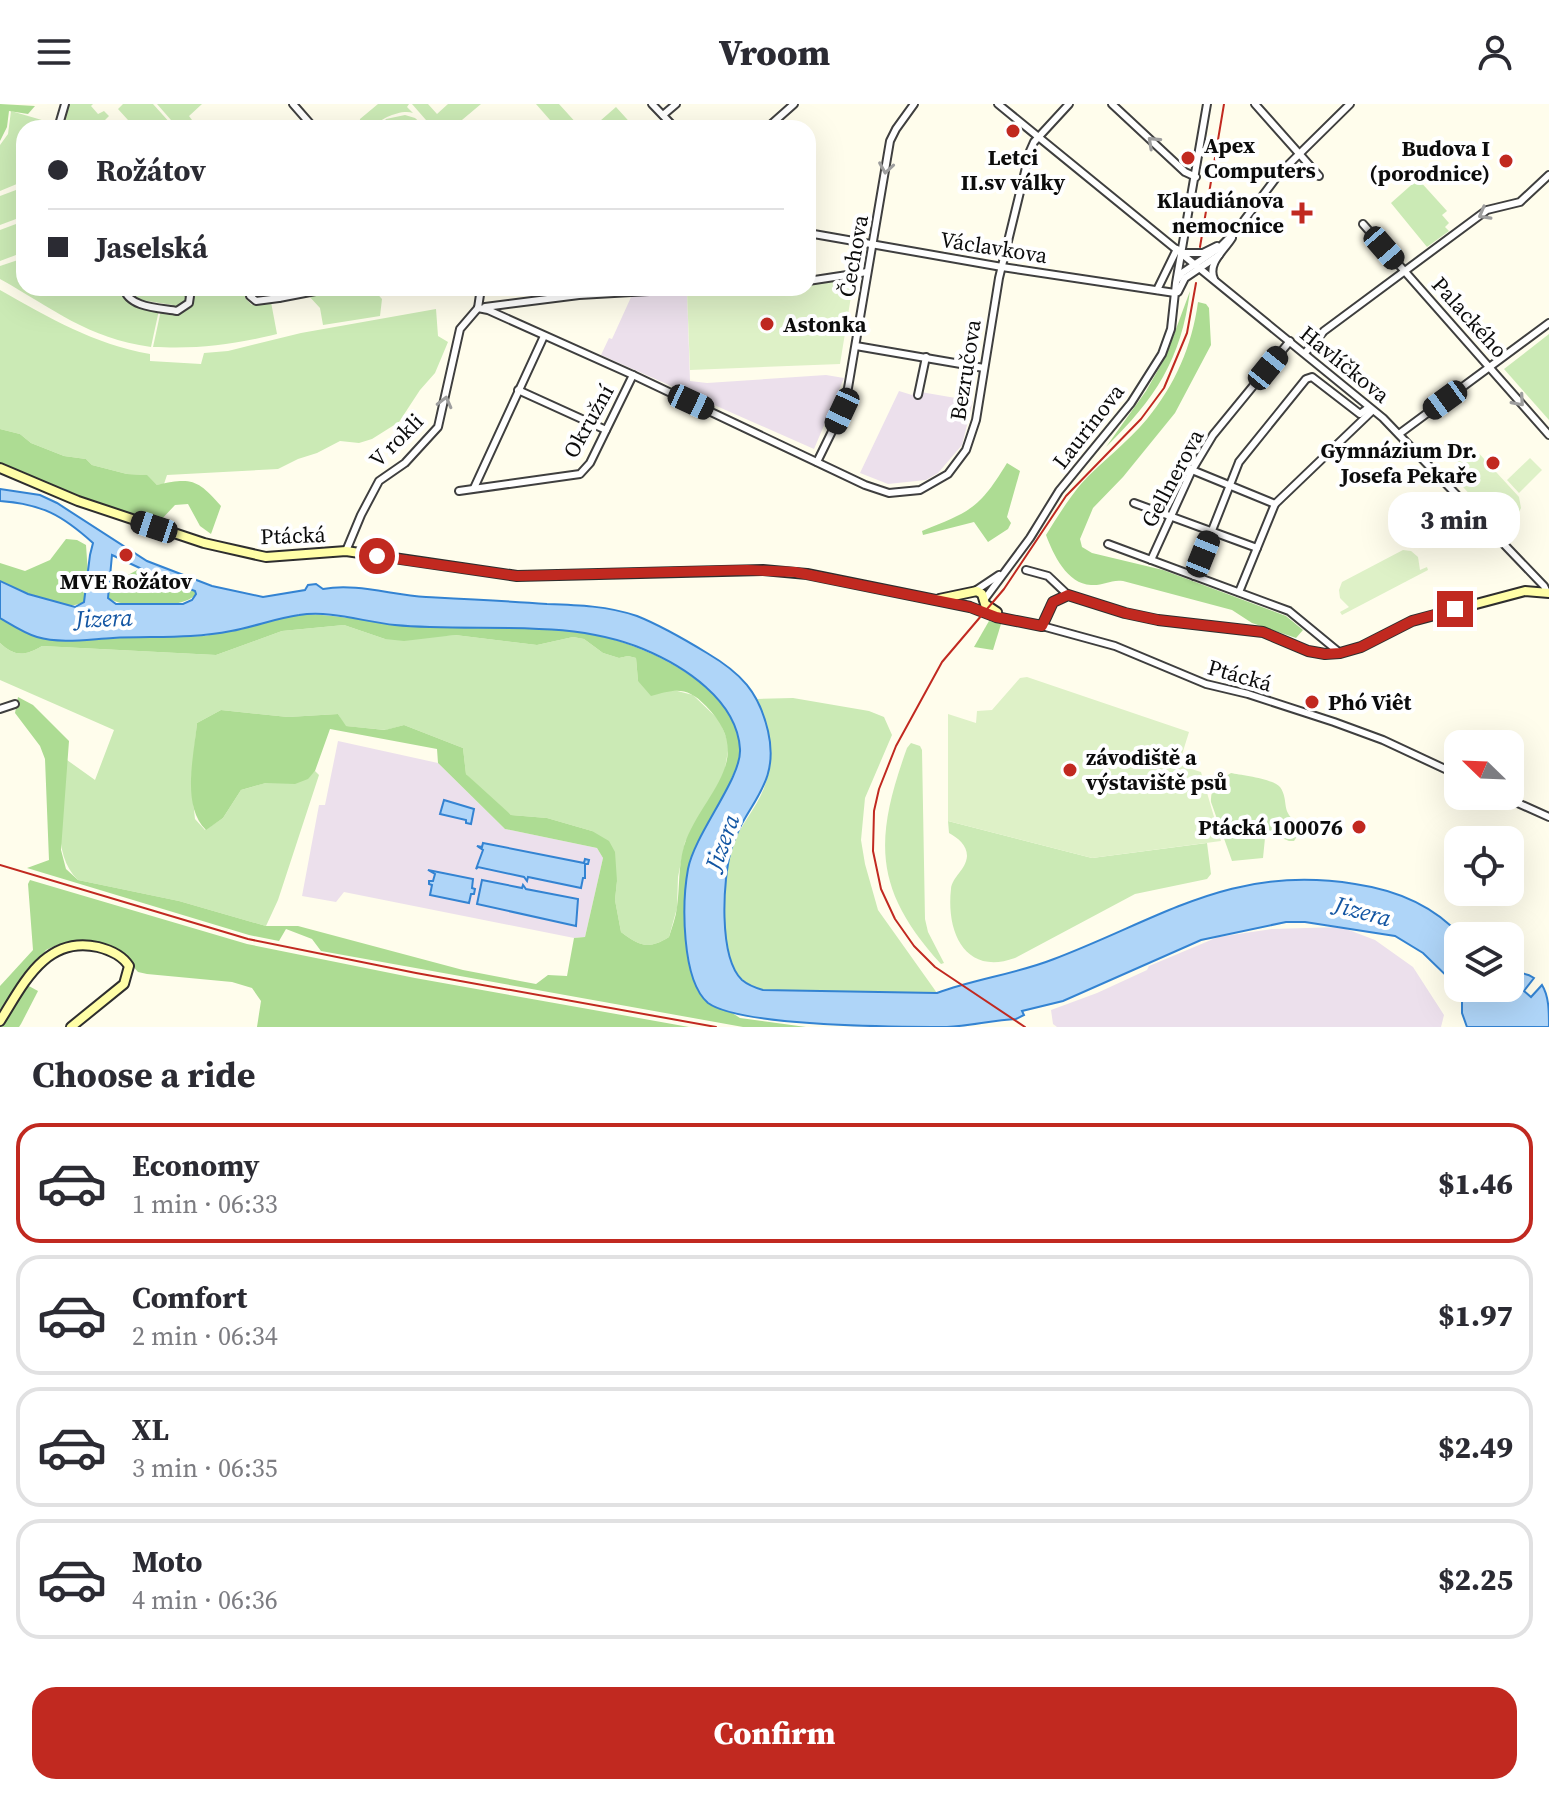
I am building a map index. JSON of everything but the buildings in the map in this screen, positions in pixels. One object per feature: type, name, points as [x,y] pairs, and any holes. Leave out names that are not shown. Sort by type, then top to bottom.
[{"type":"street","points":[[293,104],[307,120]]},
{"type":"street","points":[[652,104],[668,120]]},
{"type":"street","points":[[663,115],[676,104]]},
{"type":"street","points":[[776,120],[794,104]]},
{"type":"street","name":"Čechova","points":[[817,462],[842,411],[874,245],[890,141],[914,104]]},
{"type":"street","points":[[998,104],[1179,251],[1203,253],[1228,238]]},
{"type":"street","name":"Bezručova","points":[[478,308],[633,375],[865,485],[889,493],[920,490],[948,474],[970,443],[1002,267],[1030,151],[1034,142],[1069,104]]},
{"type":"street","points":[[1112,104],[1185,172],[1196,177]]},
{"type":"street","points":[[1157,290],[1179,251],[1196,177],[1207,104]]},
{"type":"street","points":[[1255,104],[1319,176]]},
{"type":"street","points":[[1190,274],[1212,278],[1211,268],[1219,255],[1279,174],[1347,105]]},
{"type":"street","points":[[1305,353],[1324,331],[1487,210],[1520,202],[1549,175]]},
{"type":"street","name":"Palackého","points":[[1363,224],[1549,435]]},
{"type":"street","points":[[1174,303],[1182,282],[1236,231]]},
{"type":"street","name":"Václavkova","points":[[816,234],[1175,293]]},
{"type":"street","name":"Havlíčkova","points":[[1179,251],[1399,434],[1548,592]]},
{"type":"street","name":"Laurinova","points":[[984,600],[1030,538],[1059,491],[1109,432],[1148,377],[1169,335],[1179,251]]},
{"type":"street","points":[[1176,283],[1182,273],[1219,255]]},
{"type":"street","points":[[816,280],[867,272]]},
{"type":"street","points":[[127,296],[131,301],[177,311],[189,303],[190,296]]},
{"type":"street","points":[[250,296],[256,301],[288,296]]},
{"type":"street","points":[[480,296],[478,308],[571,296]]},
{"type":"street","name":"V rokli","points":[[346,551],[379,481],[405,463],[438,427],[460,329],[478,308]]},
{"type":"street","points":[[1399,434],[1549,323]]},
{"type":"street","points":[[474,488],[544,336]]},
{"type":"street","name":"Gellnerova","points":[[1151,560],[1192,470],[1213,435],[1290,341]]},
{"type":"street","points":[[856,346],[984,368]]},
{"type":"street","points":[[918,395],[926,357]]},
{"type":"street","name":"Okružní","points":[[459,491],[580,474],[590,463],[633,375]]},
{"type":"street","points":[[1194,576],[1239,462],[1306,379],[1312,377],[1356,412],[1363,413],[1370,409]]},
{"type":"street","points":[[518,390],[606,430]]},
{"type":"street","points":[[1239,592],[1275,504],[1370,409]]},
{"type":"street","name":"Ptácká","points":[[0,468],[78,501],[237,552],[266,557],[346,551],[517,576],[747,570],[795,572],[970,607],[996,617],[1115,646],[1193,680],[1334,722],[1383,740],[1444,768]]},
{"type":"street","points":[[1192,470],[1275,504]]},
{"type":"street","points":[[1134,503],[1257,548]]},
{"type":"street","points":[[1108,544],[1289,611],[1340,653]]},
{"type":"street","name":"Laurinova","points":[[971,592],[1005,570]]},
{"type":"street","points":[[1026,570],[1048,576],[1068,595],[1136,615],[1191,625],[1263,632],[1317,653],[1340,653],[1361,647],[1412,621],[1525,591],[1548,592]]},
{"type":"street","points":[[971,592],[982,594],[984,600],[975,607],[970,607],[965,601],[971,592]]},
{"type":"street","name":"Ptácká","points":[[933,600],[971,592]]},
{"type":"street","points":[[1042,626],[1053,602],[1068,595]]},
{"type":"street","name":"Ptácká","points":[[984,600],[989,608],[1008,618]]},
{"type":"street","points":[[0,709],[15,704]]},
{"type":"street","points":[[1524,806],[1549,817]]},
{"type":"street","points":[[0,1021],[34,969],[51,953],[91,946],[122,957],[129,966],[124,984],[71,1027]]},
{"type":"shaded area","points":[[632,296],[687,296],[690,381],[707,383],[826,375],[844,378],[814,449],[601,355],[609,338],[612,339]]},
{"type":"shaded area","points":[[899,391],[973,401],[962,445],[938,473],[926,480],[888,484],[860,473]]},
{"type":"shaded area","points":[[338,741],[438,763],[505,829],[597,848],[603,858],[585,937],[574,938],[344,892],[336,902],[302,896],[319,805],[325,805]]},
{"type":"shaded area","points":[[1341,927],[1375,940],[1413,967],[1444,1015],[1441,1027],[1057,1027],[1053,1024],[1051,1010],[1097,993],[1147,970],[1149,966],[1218,937],[1272,929]]},
{"type":"green space","points":[[0,104],[35,106],[28,114],[9,111],[7,127],[0,141]]},
{"type":"green space","points":[[69,104],[93,104],[91,106],[98,114],[104,111],[109,116],[105,120],[65,120]]},
{"type":"green space","points":[[123,104],[153,104],[167,120],[128,120],[118,109]]},
{"type":"green space","points":[[157,104],[202,104],[189,116],[192,120],[171,120]]},
{"type":"green space","points":[[378,104],[409,104],[407,107],[413,113],[397,114],[382,120],[360,119]]},
{"type":"green space","points":[[412,104],[428,104],[437,114],[448,104],[481,104],[462,120],[426,120]]},
{"type":"green space","points":[[536,104],[559,104],[573,120],[550,120]]},
{"type":"green space","points":[[616,107],[628,120],[601,120]]},
{"type":"green space","points":[[11,111],[42,120],[16,120],[16,184],[0,191],[0,145],[8,134]]},
{"type":"green space","points":[[405,115],[417,120],[385,120]]},
{"type":"green space","points":[[1418,179],[1447,211],[1442,215],[1449,223],[1445,227],[1449,231],[1427,247],[1391,203]]},
{"type":"green space","points":[[16,190],[16,219],[0,225],[0,196]]},
{"type":"green space","points":[[16,224],[16,255],[0,261],[0,230]]},
{"type":"green space","points":[[16,261],[16,288],[0,279],[0,266]]},
{"type":"green space","name":"Astonka","points":[[854,278],[840,364],[690,370],[687,296],[816,296],[816,283]]},
{"type":"green space","points":[[0,290],[91,337],[150,354],[150,361],[201,364],[204,353],[228,351],[301,333],[436,309],[438,336],[448,342],[435,373],[399,422],[372,439],[359,443],[340,441],[278,469],[167,475],[164,484],[157,485],[146,475],[127,474],[92,465],[86,459],[64,456],[31,443],[20,434],[0,429]]},
{"type":"green space","points":[[1190,291],[1180,338],[1163,377],[1139,412],[1106,447],[1146,391],[1166,356]]},
{"type":"green space","points":[[29,296],[126,296],[129,302],[159,310],[151,347],[108,337]]},
{"type":"green space","points":[[130,296],[186,296],[187,299],[180,307],[175,307]]},
{"type":"green space","points":[[192,296],[246,296],[252,305],[271,302],[277,334],[216,345],[153,347],[161,310],[177,314],[186,311],[193,300]]},
{"type":"green space","points":[[309,296],[379,296],[382,299],[380,316],[323,325],[320,308]]},
{"type":"green space","points":[[1198,302],[1209,308],[1211,345],[1175,413],[1123,477],[1093,508],[1080,539],[1082,547],[1092,553],[1163,570],[1286,616],[1303,630],[1296,638],[1252,623],[1232,610],[1123,581],[1095,585],[1082,583],[1062,567],[1046,535],[1081,484],[1139,428],[1166,393],[1187,349]]},
{"type":"green space","points":[[1549,334],[1549,420],[1504,369]]},
{"type":"green space","points":[[0,429],[20,434],[31,443],[64,456],[86,459],[92,465],[127,474],[147,475],[157,485],[179,481],[194,483],[221,506],[211,534],[200,526],[188,504],[175,505],[159,522],[75,496],[0,464]]},
{"type":"green space","points":[[1474,448],[1519,497],[1521,508],[1515,520],[1504,525],[1494,521],[1454,477],[1458,460],[1473,455],[1470,451]]},
{"type":"green space","points":[[1530,458],[1542,470],[1519,493],[1507,480]]},
{"type":"green space","points":[[1007,463],[1020,471],[1007,517],[1011,523],[1008,529],[988,542],[974,522],[923,535],[922,531],[972,507],[989,490]]},
{"type":"green space","points":[[66,539],[86,545],[88,574],[84,602],[75,605],[54,603],[0,581],[0,563],[25,571],[50,560]]},
{"type":"green space","points":[[1403,550],[1411,551],[1418,557],[1420,570],[1427,567],[1428,570],[1342,615],[1340,612],[1349,607],[1340,598],[1342,582]]},
{"type":"green space","points":[[141,568],[196,594],[180,602],[154,606],[127,604],[108,598],[111,577],[126,576]]},
{"type":"green space","points":[[299,614],[583,633],[647,652],[670,663],[713,694],[729,713],[738,734],[740,757],[685,923],[689,961],[698,991],[740,1018],[806,1027],[743,1027],[321,951],[312,939],[286,929],[279,941],[249,935],[27,868],[49,860],[45,759],[40,746],[15,713],[18,697],[33,705],[69,741],[61,850],[66,869],[78,880],[179,901],[266,926],[298,926],[463,970],[536,984],[548,975],[567,976],[574,938],[585,937],[603,858],[597,848],[505,829],[438,763],[437,749],[330,729],[315,771],[308,779],[295,784],[266,783],[241,790],[223,818],[206,830],[198,820],[191,794],[197,723],[221,710],[288,717],[338,714],[346,726],[385,730],[404,725],[463,748],[466,774],[511,815],[547,818],[592,831],[609,841],[615,852],[615,900],[621,932],[644,945],[655,944],[669,937],[676,911],[684,846],[721,777],[727,760],[727,743],[721,725],[693,695],[674,691],[651,696],[638,681],[636,658],[619,658],[603,653],[584,639],[573,637],[537,645],[455,635],[404,641],[385,639],[344,625],[282,631],[216,655],[42,646],[20,654],[0,643],[0,618],[38,637],[81,639],[205,636]]},
{"type":"green space","points":[[989,621],[1001,624],[993,650],[974,647]]},
{"type":"green space","points":[[344,625],[385,639],[455,635],[537,645],[573,637],[584,639],[603,653],[619,658],[636,658],[638,681],[693,695],[720,721],[729,745],[724,774],[685,842],[678,877],[677,908],[669,937],[655,944],[644,945],[621,932],[615,900],[617,881],[592,831],[547,818],[511,815],[466,774],[463,748],[404,725],[386,730],[345,726],[338,714],[288,717],[221,710],[197,723],[191,782],[195,819],[205,830],[223,818],[241,790],[266,783],[298,781],[315,771],[319,775],[278,900],[266,926],[179,901],[78,880],[63,854],[61,839],[61,807],[67,760],[95,780],[114,730],[0,680],[0,643],[20,654],[42,646],[216,655],[282,631]]},
{"type":"green space","name":"závodiště a výstaviště psů","points":[[1027,677],[1189,732],[1180,761],[1185,763],[1185,767],[1201,772],[1221,841],[1092,858],[948,821],[948,714],[976,723],[977,711],[992,710],[1020,678]]},
{"type":"green space","points":[[793,698],[869,711],[884,717],[892,735],[865,798],[861,840],[865,864],[878,910],[937,993],[763,990],[747,983],[734,968],[726,936],[725,916],[729,861],[735,840],[764,788],[770,765],[768,732],[757,699]]},
{"type":"green space","points":[[911,743],[922,750],[925,919],[944,963],[941,964],[902,912],[886,862],[885,837],[889,810]]},
{"type":"green space","points":[[1231,773],[1280,787],[1289,816],[1302,829],[1294,841],[1272,834],[1265,838],[1263,858],[1232,861],[1211,802],[1216,785]]},
{"type":"green space","points":[[948,821],[1092,858],[1207,843],[1211,874],[1207,879],[1135,894],[1015,958],[983,961],[962,946],[952,920],[952,885],[967,856],[961,842],[949,833]]},
{"type":"green space","points":[[30,880],[247,944],[415,978],[689,1027],[257,1027],[261,1001],[252,988],[232,982],[138,972],[124,956],[76,942],[46,950],[0,1012],[0,986],[33,950]]},
{"type":"green space","points":[[27,985],[38,991],[21,1024],[19,1027],[0,1027]]},
{"type":"water","name":"Jizera","points":[[0,489],[40,495],[147,561],[212,586],[263,597],[305,590],[308,585],[316,584],[323,589],[349,587],[426,597],[604,608],[646,620],[719,660],[739,676],[754,694],[764,717],[771,750],[765,781],[731,850],[724,917],[734,969],[742,980],[763,990],[937,993],[1040,964],[1164,912],[1234,888],[1311,880],[1355,884],[1399,895],[1438,916],[1446,922],[1444,973],[1423,953],[1395,936],[1305,922],[1286,922],[1201,940],[1063,1001],[1022,1011],[1024,1015],[1016,1019],[947,1027],[859,1026],[786,1021],[726,1011],[708,1003],[693,977],[686,940],[685,901],[692,855],[734,775],[740,749],[737,731],[729,715],[719,700],[691,675],[643,649],[583,633],[552,629],[395,625],[323,614],[290,616],[216,634],[65,641],[37,637],[0,618],[0,581],[28,594],[75,607],[84,602],[93,543],[51,513],[28,505],[0,501]],"holes":[[[112,555],[195,591],[192,600],[183,604],[116,604],[108,598]]]},
{"type":"water","points":[[444,800],[474,809],[471,824],[440,814]]},
{"type":"water","points":[[483,843],[584,863],[585,859],[589,860],[585,864],[581,888],[528,877],[527,881],[524,877],[476,869],[483,850],[477,846],[482,847]]},
{"type":"water","points":[[428,870],[473,879],[472,888],[475,889],[469,903],[430,895],[432,885],[429,881],[433,881],[435,874]]},
{"type":"water","points":[[482,880],[522,888],[523,885],[526,889],[578,899],[576,926],[477,904]]},
{"type":"water","points":[[1524,974],[1534,978],[1524,991]]},
{"type":"water","points":[[1542,985],[1549,1010],[1549,1027],[1467,1027],[1462,1002],[1524,1002],[1524,991],[1531,997]]},
{"type":"railway","points":[[1200,247],[1224,104]]},
{"type":"railway","points":[[1025,1027],[935,967],[914,946],[895,919],[881,889],[873,851],[874,811],[879,789],[896,746],[942,662],[1004,589],[1066,496],[1141,419],[1164,388],[1187,333],[1196,283]]},
{"type":"railway","points":[[0,865],[248,939],[716,1027]]},
{"type":"place","name":"Letci II.sv války","points":[[1013,131]]},
{"type":"place","name":"Apex Computers","points":[[1188,158]]},
{"type":"place","name":"Budova I (porodnice)","points":[[1506,161]]},
{"type":"place","name":"Klaudiánova nemocnice","points":[[1302,213]]},
{"type":"place","name":"Astonka","points":[[767,324]]},
{"type":"place","name":"Gymnázium Dr. Josefa Pekaře","points":[[1493,463]]},
{"type":"place","name":"MVE Rožátov","points":[[126,555]]},
{"type":"place","name":"Phó Viêt","points":[[1312,702]]},
{"type":"place","name":"závodiště a výstaviště psů","points":[[1070,770]]},
{"type":"place","name":"Ptácká 100076","points":[[1359,827]]},
{"type":"route","points":[[377,556],[517,576],[747,570],[795,572],[970,607],[996,617],[1042,626],[1053,602],[1068,595],[1158,620],[1263,632],[1308,651],[1325,654],[1361,647],[1412,621],[1455,609]]}]
